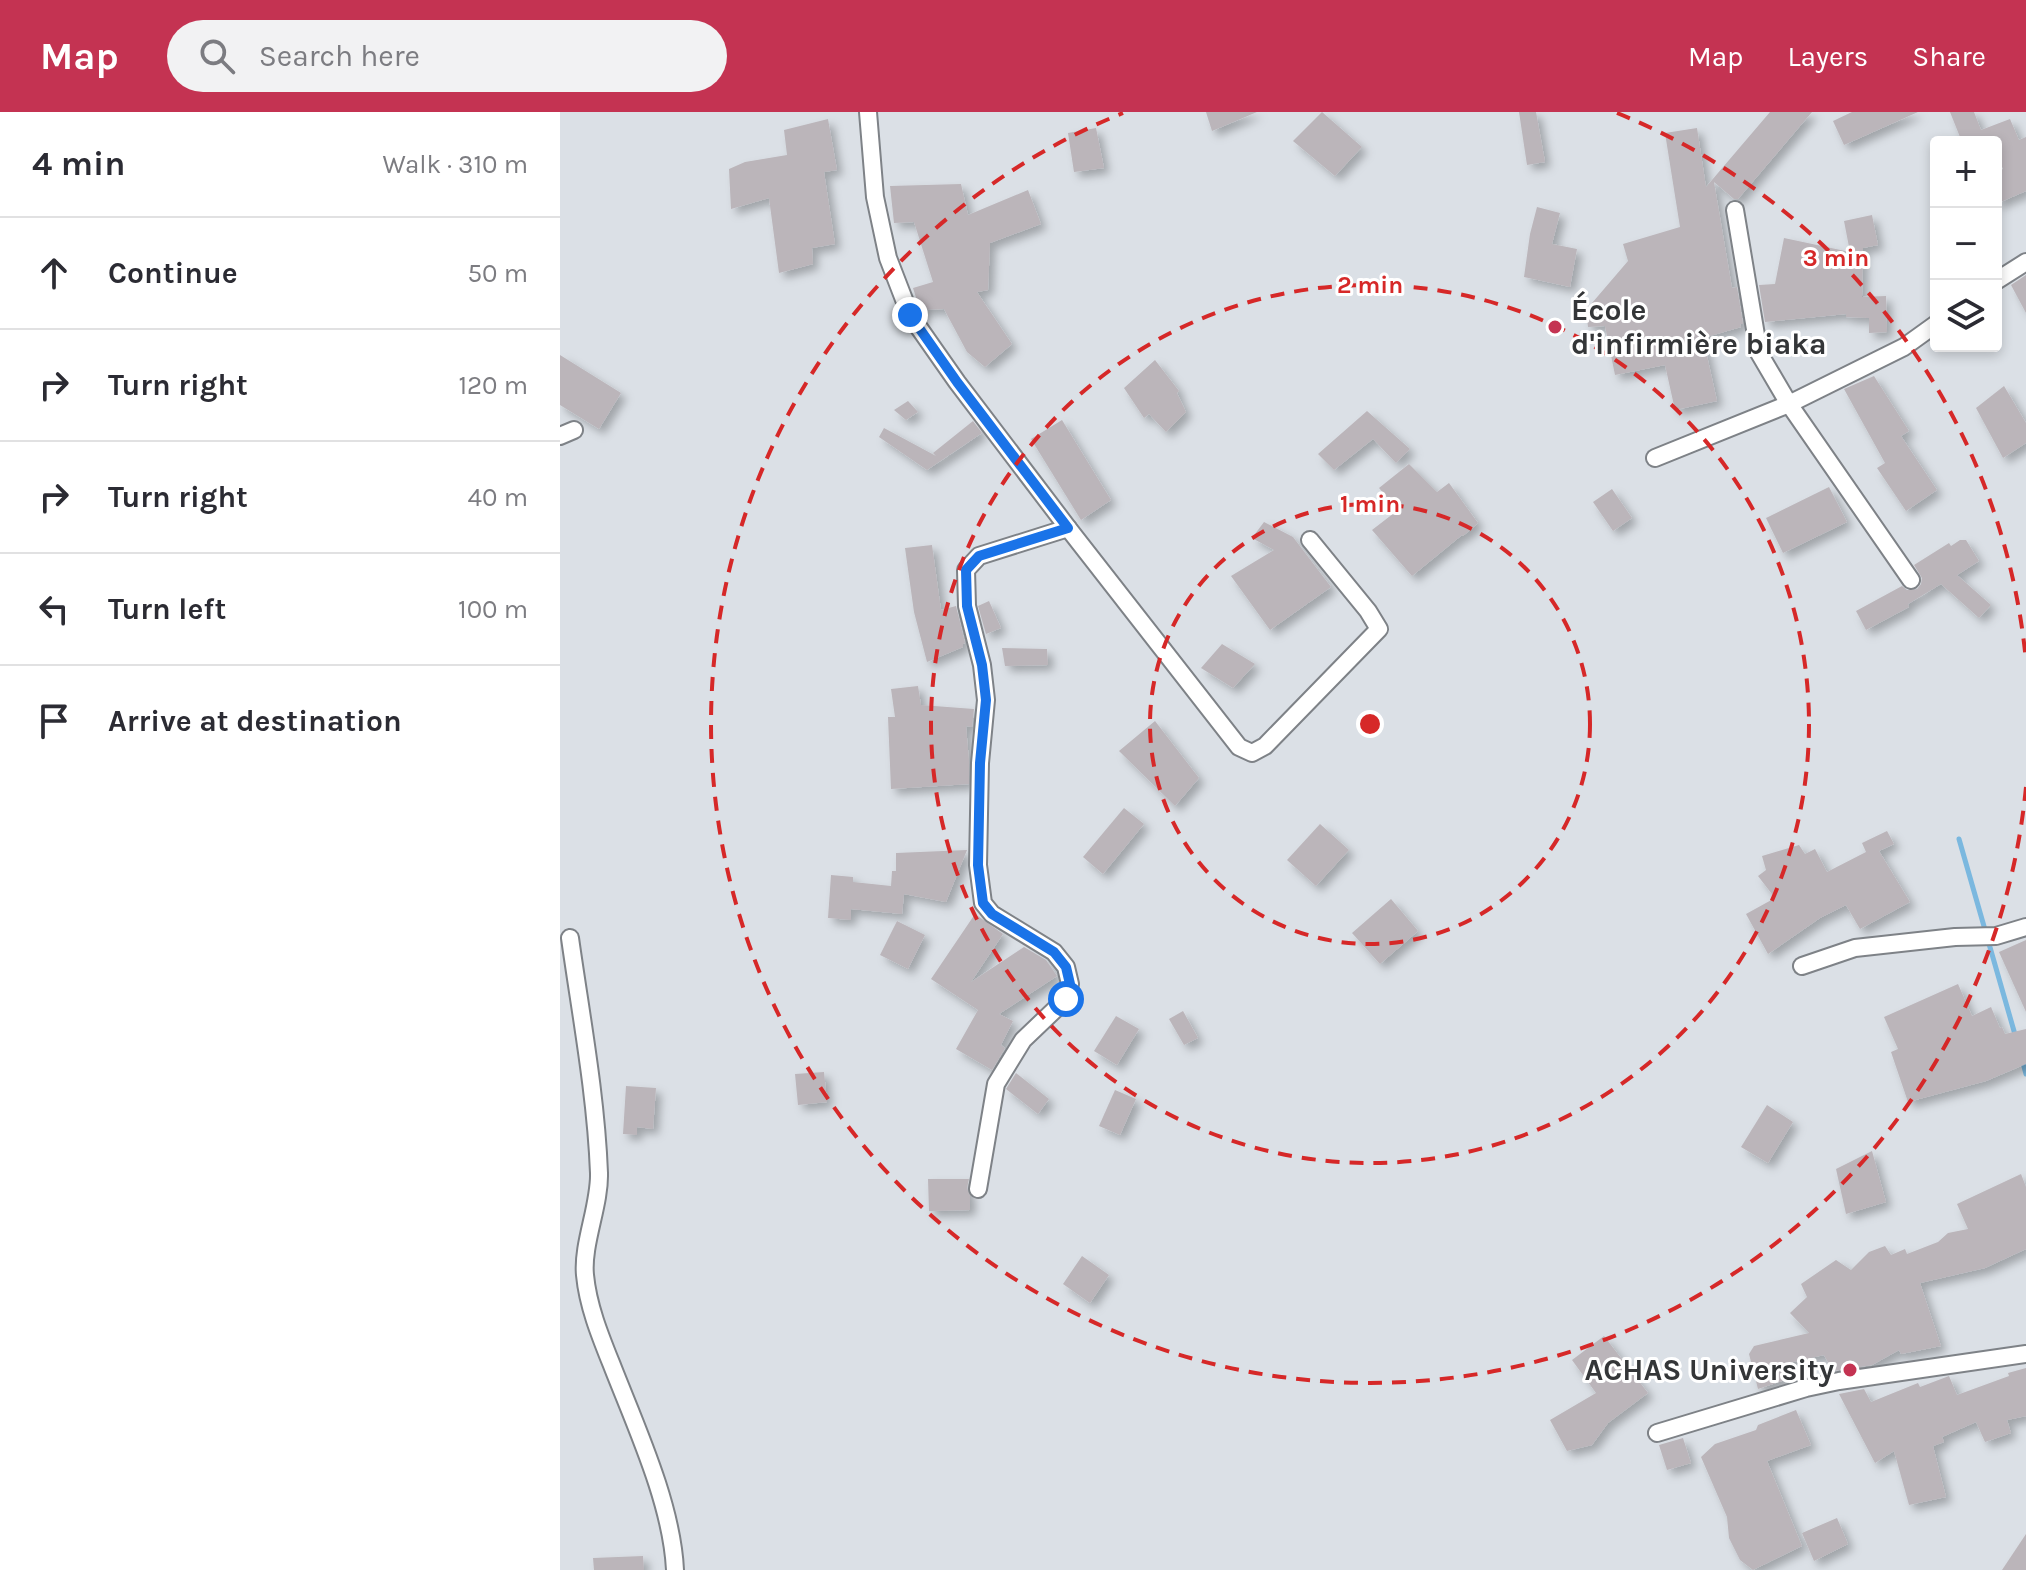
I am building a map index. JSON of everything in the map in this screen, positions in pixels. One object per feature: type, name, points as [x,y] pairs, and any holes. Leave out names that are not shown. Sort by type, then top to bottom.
[{"type":"street","points":[[868,112],[875,197],[888,258],[910,315],[1068,528],[1239,747],[1252,753],[1265,746],[1379,629],[1310,540]]},
{"type":"street","points":[[1735,210],[1759,353],[1789,404],[1911,580]]},
{"type":"street","points":[[1998,280],[2026,262]]},
{"type":"street","points":[[1655,458],[1789,404],[1904,347],[1930,328]]},
{"type":"street","points":[[978,1189],[996,1084],[1023,1040],[1066,999],[1070,984],[1066,967],[1054,952],[992,914],[983,903],[978,836],[986,700],[982,665],[967,606],[966,570],[979,556],[1068,528]]},
{"type":"street","points":[[1802,966],[1855,948],[1955,937],[1996,936],[2026,927]]},
{"type":"street","points":[[570,938],[596,1132],[599,1178],[584,1274],[594,1320],[664,1506],[675,1570]]},
{"type":"street","points":[[1657,1433],[1828,1383],[2026,1354]]},
{"type":"building","points":[[1206,112],[1257,112],[1212,131]]},
{"type":"building","points":[[1322,112],[1362,147],[1335,176],[1293,141]]},
{"type":"building","points":[[1519,112],[1536,112],[1545,162],[1527,165]]},
{"type":"building","points":[[1770,112],[1812,112],[1738,199],[1714,182],[1732,288],[1737,287],[1743,324],[1703,338],[1717,401],[1675,410],[1665,365],[1615,375],[1605,326],[1588,327],[1586,310],[1628,261],[1623,244],[1680,227],[1665,133],[1697,128],[1706,187]]},
{"type":"building","points":[[1852,112],[1918,112],[1844,145],[1833,121]]},
{"type":"building","points":[[1950,112],[1974,112],[1981,130],[2010,119],[2019,140],[2026,137],[2026,191],[2002,201],[2002,136],[1960,136]]},
{"type":"building","points":[[828,119],[837,170],[824,172],[835,244],[812,248],[813,264],[779,273],[769,198],[731,209],[729,169],[745,162],[787,155],[784,130]]},
{"type":"building","points":[[1096,128],[1104,168],[1074,172],[1068,133]]},
{"type":"building","points":[[961,184],[968,215],[1028,190],[1041,224],[990,243],[988,290],[977,292],[1012,344],[985,367],[967,352],[944,309],[920,310],[913,288],[933,282],[914,222],[894,223],[890,186]]},
{"type":"building","points":[[1537,207],[1560,213],[1552,244],[1577,249],[1570,287],[1524,277]]},
{"type":"building","points":[[1872,215],[1878,245],[1863,248],[1862,297],[1886,296],[1887,332],[1869,333],[1869,318],[1846,317],[1846,314],[1765,322],[1759,285],[1775,284],[1784,238],[1850,252],[1844,221]]},
{"type":"building","points":[[2026,275],[2026,313],[2011,285]]},
{"type":"building","points":[[560,355],[621,393],[599,429],[560,405]]},
{"type":"building","points":[[1155,360],[1179,391],[1177,393],[1186,412],[1166,432],[1149,414],[1144,418],[1124,388]]},
{"type":"building","points":[[1874,376],[1909,431],[1901,436],[1937,490],[1906,511],[1877,468],[1885,463],[1844,389]]},
{"type":"building","points":[[2004,386],[2026,423],[2026,443],[2003,458],[1976,408]]},
{"type":"building","points":[[908,401],[918,412],[906,420],[894,410]]},
{"type":"building","points":[[1367,411],[1410,449],[1396,463],[1373,439],[1334,470],[1318,454]]},
{"type":"building","points":[[1062,420],[1111,500],[1081,520],[1031,439]]},
{"type":"building","points":[[973,421],[982,433],[927,470],[879,437],[884,428],[936,456],[933,453]]},
{"type":"building","points":[[1409,464],[1437,492],[1449,483],[1478,523],[1412,576],[1372,530],[1398,510],[1379,488]]},
{"type":"building","points":[[1829,487],[1847,522],[1783,553],[1766,518]]},
{"type":"building","points":[[1612,489],[1632,518],[1613,531],[1593,502]]},
{"type":"building","points":[[1264,522],[1293,537],[1331,587],[1270,630],[1231,576],[1274,550],[1252,538]]},
{"type":"building","points":[[1966,540],[1979,561],[1957,575],[1991,605],[1979,618],[1941,584],[1908,604],[1909,607],[1866,630],[1856,611],[1902,586],[1907,590],[1917,589],[1922,578],[1914,565],[1949,543],[1951,546]]},
{"type":"building","points":[[932,545],[941,610],[956,606],[965,643],[963,647],[927,662],[914,612],[905,548]]},
{"type":"building","points":[[989,601],[1001,628],[986,634],[978,606]]},
{"type":"building","points":[[1222,644],[1255,664],[1233,688],[1201,668]]},
{"type":"building","points":[[1002,648],[1047,649],[1048,665],[1005,666]]},
{"type":"building","points":[[918,686],[921,705],[974,709],[972,727],[966,726],[969,784],[891,789],[888,717],[895,717],[891,689]]},
{"type":"building","points":[[1155,721],[1199,778],[1175,806],[1119,751]]},
{"type":"building","points":[[1124,808],[1144,824],[1103,874],[1083,857]]},
{"type":"building","points":[[1320,824],[1349,850],[1316,886],[1287,860]]},
{"type":"building","points":[[1887,831],[1894,844],[1879,851],[1910,902],[1860,929],[1846,905],[1820,918],[1768,954],[1746,914],[1775,898],[1758,876],[1766,870],[1762,856],[1799,845],[1805,854],[1815,849],[1827,872],[1866,852],[1862,843]]},
{"type":"building","points":[[967,850],[946,902],[904,894],[902,914],[851,909],[851,920],[828,918],[831,875],[853,877],[853,882],[891,886],[892,871],[896,871],[896,853]]},
{"type":"building","points":[[1391,899],[1418,931],[1380,964],[1352,933]]},
{"type":"building","points":[[975,914],[1003,934],[971,982],[1024,947],[1046,960],[1057,976],[999,1014],[1013,1021],[1001,1045],[1005,1048],[992,1070],[956,1049],[978,1010],[931,979]]},
{"type":"building","points":[[897,921],[925,935],[908,969],[880,955]]},
{"type":"building","points":[[2026,940],[2026,1012],[1999,952]]},
{"type":"building","points":[[1958,984],[1972,1016],[1991,1007],[2005,1034],[2026,1029],[2026,1064],[1986,1081],[1908,1102],[1891,1052],[1898,1049],[1884,1017]]},
{"type":"building","points":[[1183,1011],[1198,1038],[1184,1045],[1169,1019]]},
{"type":"building","points":[[1116,1016],[1139,1029],[1117,1065],[1094,1051]]},
{"type":"building","points":[[824,1072],[827,1102],[798,1105],[795,1074]]},
{"type":"building","points":[[1016,1073],[1049,1099],[1038,1114],[1006,1089]]},
{"type":"building","points":[[626,1086],[656,1088],[653,1129],[637,1127],[637,1135],[623,1134]]},
{"type":"building","points":[[1115,1090],[1136,1099],[1120,1135],[1099,1126]]},
{"type":"building","points":[[1767,1105],[1793,1122],[1768,1163],[1741,1147]]},
{"type":"building","points":[[1872,1151],[1886,1202],[1846,1214],[1836,1169]]},
{"type":"building","points":[[2021,1174],[2026,1187],[2026,1249],[1985,1268],[1920,1283],[1941,1346],[1901,1354],[1899,1350],[1872,1365],[1833,1371],[1824,1355],[1784,1364],[1788,1379],[1758,1389],[1749,1354],[1754,1346],[1809,1333],[1790,1313],[1807,1297],[1801,1284],[1836,1260],[1851,1270],[1869,1252],[1885,1246],[1891,1255],[1905,1249],[1907,1254],[1938,1242],[1948,1233],[1968,1229],[1957,1204]]},
{"type":"building","points":[[928,1179],[969,1179],[970,1210],[929,1211]]},
{"type":"building","points":[[1082,1256],[1109,1275],[1090,1303],[1063,1284]]},
{"type":"building","points":[[1604,1336],[1648,1393],[1608,1423],[1592,1445],[1567,1451],[1550,1420],[1596,1393],[1572,1360]]},
{"type":"building","points":[[2026,1368],[2026,1416],[2007,1420],[2011,1433],[1985,1442],[1976,1422],[1942,1437],[1944,1442],[1933,1446],[1946,1497],[1909,1505],[1894,1451],[1875,1463],[1839,1394],[1864,1389],[1871,1402],[1918,1383],[1920,1387],[1949,1376],[1957,1395]]},
{"type":"building","points":[[1796,1410],[1811,1445],[1767,1461],[1802,1546],[1753,1570],[1740,1560],[1729,1538],[1727,1517],[1701,1457],[1715,1444],[1756,1430],[1758,1425]]},
{"type":"building","points":[[1683,1438],[1691,1463],[1667,1470],[1659,1445]]},
{"type":"building","points":[[1837,1518],[1848,1544],[1814,1561],[1802,1533]]},
{"type":"building","points":[[2026,1534],[2026,1570],[2002,1570]]},
{"type":"building","points":[[643,1556],[644,1570],[594,1570],[593,1558]]},
{"type":"waterway","points":[[1959,839],[2016,1038]]},
{"type":"waterway","points":[[2022,1059],[2026,1074]]},
{"type":"place","name":"École d'infirmière biaka","points":[[1555,327]]},
{"type":"place","name":"ACHAS University","points":[[1850,1370]]},
{"type":"route","points":[[910,315],[1068,528],[979,556],[966,570],[967,606],[982,665],[986,700],[980,763],[978,865],[983,903],[992,914],[1054,952],[1066,967],[1070,984],[1066,999]]}]
